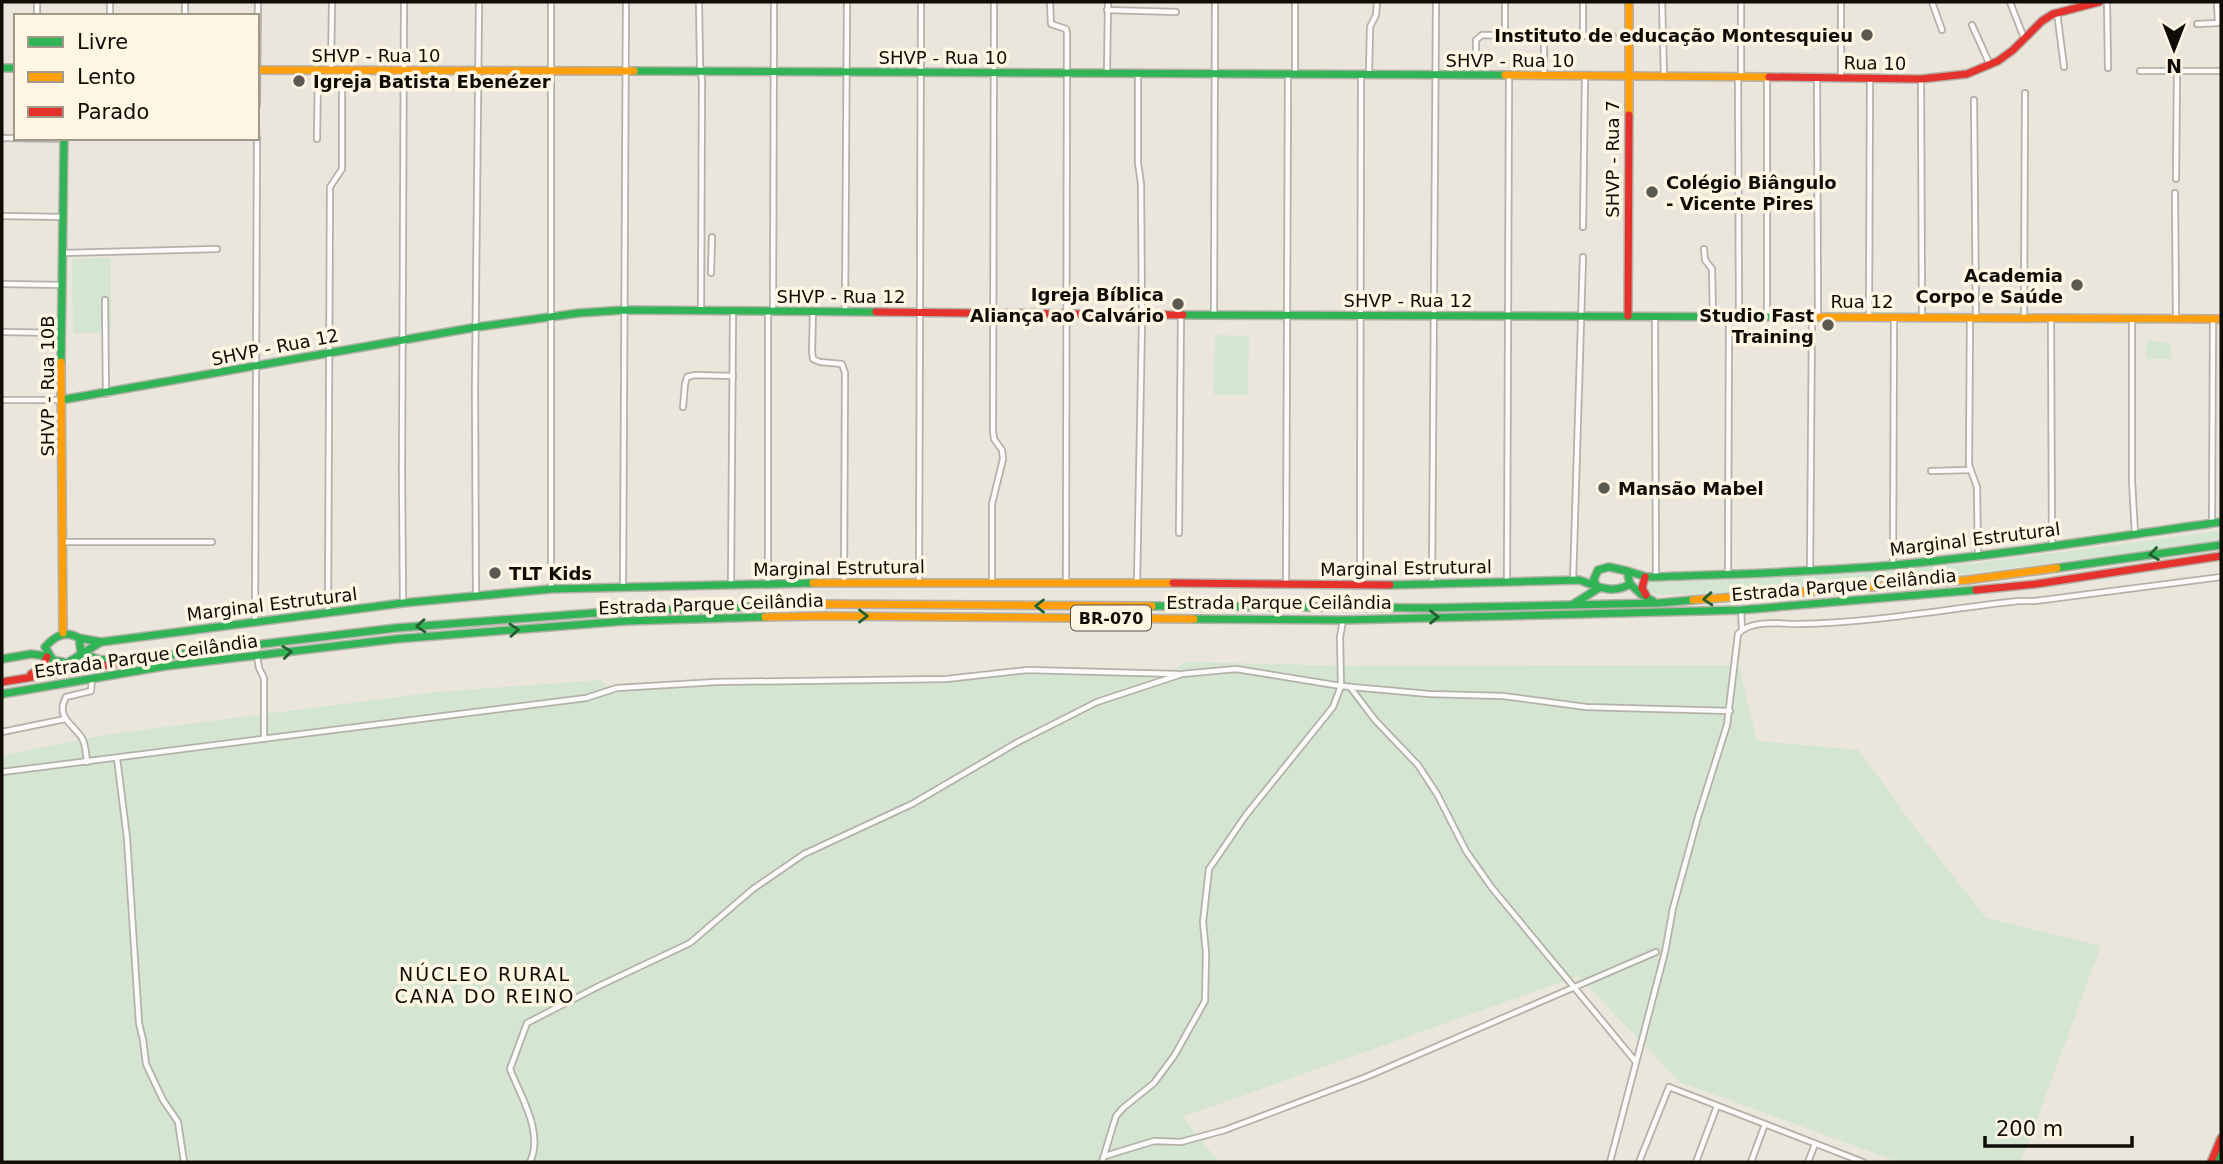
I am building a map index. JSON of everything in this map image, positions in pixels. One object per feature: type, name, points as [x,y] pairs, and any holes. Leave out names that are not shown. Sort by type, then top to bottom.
[{"type":"main road","name":"SHVP - Rua 7","points":[[1628,316],[1629,2]]},
{"type":"main road","name":"Rua 10","points":[[1628,76],[1921,79],[1969,75],[2007,56],[2046,17],[2099,2]]},
{"type":"main road","name":"SHVP - Rua 10","points":[[259,70],[1628,76]]},
{"type":"main road","name":"SHVP - Rua 10B","points":[[63,634],[61,400],[64,140]]},
{"type":"main road","name":"SHVP - Rua 12","points":[[61,400],[477,327],[625,310],[1628,316]]},
{"type":"main road","name":"Rua 12","points":[[1628,316],[2217,319]]},
{"type":"main road","name":"Marginal Estrutural","points":[[1630,583],[1649,577],[1893,565],[1978,556],[2221,522]]},
{"type":"main road","name":"Estrada Parque Ceilândia","points":[[3,682],[151,657],[396,628],[581,614],[824,604],[1414,608],[1659,603],[1967,580],[2221,545]]},
{"type":"main road","name":"Estrada Parque Ceilândia","points":[[2,694],[143,669],[396,639],[626,621],[824,616],[1343,620],[1741,610],[2036,584],[2221,556]]},
{"type":"main road","points":[[1597,587],[1594,581],[1595,573],[1612,566],[1627,571],[1630,583],[1642,595],[1659,603]]},
{"type":"main road","name":"Marginal Estrutural","points":[[1627,571],[1649,577]]},
{"type":"main road","name":"Marginal Estrutural","points":[[1578,581],[1595,573]]},
{"type":"main road","points":[[1649,577],[1642,588],[1650,599]]},
{"type":"main road","name":"Marginal Estrutural","points":[[79,638],[102,642],[403,603],[551,589],[844,582],[1360,586],[1578,581],[1597,587]]},
{"type":"main road","points":[[1578,581],[1583,592],[1578,602]]},
{"type":"main road","points":[[1565,605],[1578,602],[1597,587],[1618,590],[1630,583]]},
{"type":"main road","points":[[2,659],[31,654],[63,634],[72,634],[79,638],[81,652],[74,660],[64,663],[31,654]]},
{"type":"main road","name":"Marginal Estrutural","points":[[81,652],[102,642]]},
{"type":"main road","points":[[3,682],[37,672],[46,665],[45,647]]},
{"type":"main road","points":[[92,647],[104,660]]},
{"type":"main road","points":[[81,652],[104,660],[143,655],[151,657]]},
{"type":"main road","points":[[2211,1162],[2221,1138]]},
{"type":"main road","points":[[2217,1162],[2221,1153]]},
{"type":"street","points":[[331,70],[332,2]]},
{"type":"street","points":[[403,603],[404,2]]},
{"type":"street","points":[[476,595],[479,2]]},
{"type":"street","points":[[551,2],[551,589]]},
{"type":"street","points":[[623,588],[626,2]]},
{"type":"street","points":[[699,2],[701,311]]},
{"type":"street","points":[[768,583],[774,2]]},
{"type":"street","points":[[845,312],[847,2]]},
{"type":"street","points":[[919,582],[921,2]]},
{"type":"street","points":[[992,582],[992,504],[1003,459],[1002,450],[993,436],[994,2]]},
{"type":"street","points":[[1050,2],[1051,24],[1067,31],[1066,582]]},
{"type":"street","points":[[1107,74],[1108,2]]},
{"type":"street","points":[[1214,315],[1215,2]]},
{"type":"street","points":[[1286,585],[1291,74],[1295,2]]},
{"type":"street","points":[[1360,586],[1365,75],[1370,27],[1376,15],[1377,2]]},
{"type":"street","points":[[1432,584],[1436,2]]},
{"type":"street","points":[[1505,35],[1506,2]]},
{"type":"street","points":[[1583,2],[1583,35]]},
{"type":"street","points":[[1662,2],[1664,76]]},
{"type":"street","points":[[1739,316],[1741,2]]},
{"type":"street","points":[[1841,2],[1841,78]]},
{"type":"street","points":[[1932,2],[1942,30]]},
{"type":"street","points":[[2010,2],[2025,38]]},
{"type":"street","points":[[2107,2],[2108,68]]},
{"type":"street","points":[[2197,24],[2217,24],[2217,2]]},
{"type":"street","points":[[1107,10],[1176,12]]},
{"type":"street","points":[[2057,12],[2064,67]]},
{"type":"street","points":[[1972,25],[1990,66]]},
{"type":"street","points":[[1544,35],[1544,75]]},
{"type":"street","points":[[1476,55],[1476,40],[1479,36],[1614,36]]},
{"type":"street","points":[[317,139],[318,70]]},
{"type":"street","points":[[328,613],[330,187],[342,169],[342,70]]},
{"type":"street","points":[[2140,71],[2221,72]]},
{"type":"street","points":[[2176,71],[2176,179]]},
{"type":"street","points":[[1137,583],[1142,314],[1141,184],[1138,163],[1139,74]]},
{"type":"street","points":[[1583,227],[1586,75]]},
{"type":"street","points":[[1507,581],[1509,76]]},
{"type":"street","points":[[1767,77],[1767,316]]},
{"type":"street","points":[[1810,571],[1817,78]]},
{"type":"street","points":[[1870,78],[1870,317]]},
{"type":"street","points":[[1921,79],[1922,317]]},
{"type":"street","points":[[2024,318],[2025,93]]},
{"type":"street","points":[[1974,100],[1969,470],[1977,487],[1978,556]]},
{"type":"street","points":[[255,621],[257,140]]},
{"type":"street","points":[[2175,193],[2176,318]]},
{"type":"street","points":[[2,216],[64,217]]},
{"type":"street","points":[[711,273],[712,237]]},
{"type":"street","points":[[701,242],[712,244]]},
{"type":"street","points":[[63,253],[217,249]]},
{"type":"street","points":[[1704,249],[1704,260],[1712,269],[1713,316]]},
{"type":"street","points":[[1578,581],[1583,257]]},
{"type":"street","points":[[2,284],[63,285]]},
{"type":"street","points":[[105,300],[106,394]]},
{"type":"street","points":[[731,585],[733,312]]},
{"type":"street","points":[[813,312],[813,359],[842,364],[845,373],[844,582]]},
{"type":"street","points":[[1179,533],[1181,314]]},
{"type":"street","points":[[1649,577],[1655,316]]},
{"type":"street","points":[[1728,574],[1729,316]]},
{"type":"street","points":[[1893,565],[1894,317]]},
{"type":"street","points":[[2051,318],[2052,546]]},
{"type":"street","points":[[2132,318],[2132,481],[2135,534]]},
{"type":"street","points":[[2212,523],[2217,319]]},
{"type":"street","points":[[2,331],[63,332]]},
{"type":"street","points":[[683,407],[687,377],[733,376]]},
{"type":"street","points":[[2,400],[61,400]]},
{"type":"street","points":[[1931,471],[1969,470]]},
{"type":"street","points":[[63,542],[212,542]]},
{"type":"street","points":[[1610,1162],[1672,927],[1673,908],[1705,790],[1714,772],[1725,734],[1738,634],[1742,629],[1747,626],[1808,624],[2035,601],[2221,577]]},
{"type":"street","points":[[1741,610],[1742,629]]},
{"type":"street","points":[[1103,1159],[1116,1116],[1154,1083],[1174,1056],[1205,1002],[1206,953],[1203,922],[1209,869],[1246,815],[1332,707],[1341,686],[1340,637],[1343,620]]},
{"type":"street","points":[[257,656],[264,678],[264,739]]},
{"type":"street","points":[[2,772],[586,698],[617,688],[728,682],[946,679],[1028,670],[1182,674],[1236,669],[1341,686],[1429,694],[1503,696],[1586,707],[1730,711]]},
{"type":"street","points":[[530,1162],[535,1132],[510,1069],[527,1023],[690,943],[753,889],[804,854],[912,804],[1018,742],[1097,702],[1182,674]]},
{"type":"street","points":[[87,762],[82,738],[65,719],[62,709],[66,697],[91,691],[92,678]]},
{"type":"street","points":[[1350,687],[1375,720],[1418,765],[1437,794],[1466,851],[1492,888],[1636,1063]]},
{"type":"street","points":[[2,732],[65,719]]},
{"type":"street","points":[[117,758],[126,825],[139,1023],[144,1040],[144,1057],[163,1100],[178,1122],[184,1162]]},
{"type":"street","points":[[1103,1159],[1154,1141],[1181,1142],[1225,1130],[1366,1077],[1656,953]]},
{"type":"street","points":[[1639,1162],[1669,1087],[1863,1162]]},
{"type":"street","points":[[1696,1162],[1717,1106]]},
{"type":"street","points":[[1751,1162],[1765,1124]]},
{"type":"street","points":[[1808,1162],[1815,1144]]},
{"type":"green space","points":[[111,258],[111,333],[73,333],[72,259]]},
{"type":"green space","points":[[1215,335],[1249,336],[1248,395],[1214,395]]},
{"type":"green space","points":[[2147,341],[2171,343],[2172,359],[2146,359]]},
{"type":"green space","points":[[2221,531],[2221,541],[1972,573],[1760,592],[1661,595],[1651,593],[1646,586],[1650,579],[1978,563]]},
{"type":"green space","points":[[1186,662],[1351,666],[1739,665],[1757,741],[1859,750],[1913,825],[1986,918],[2101,946],[2021,1162],[1899,1162],[1680,1082],[1578,976],[1182,1117],[1219,1162],[2,1162],[2,755],[111,734],[436,692],[600,680],[615,692],[780,683],[943,683],[1007,674],[1164,676]]},
{"type":"traffic: fast","points":[[2,68],[14,68]]},
{"type":"traffic: fast","points":[[634,71],[1505,75]]},
{"type":"traffic: fast","points":[[61,362],[64,140]]},
{"type":"traffic: fast","points":[[61,400],[477,327],[579,313],[625,310],[876,312]]},
{"type":"traffic: fast","points":[[1183,315],[1793,317]]},
{"type":"traffic: fast","points":[[1627,571],[1656,577],[1895,565],[2221,522]]},
{"type":"traffic: fast","points":[[2057,568],[2221,545]]},
{"type":"traffic: fast","points":[[1390,585],[1579,580],[1598,587],[1617,589],[1630,584],[1627,571],[1609,567],[1598,570],[1594,579],[1596,586]]},
{"type":"traffic: fast","points":[[79,638],[101,642],[403,603],[551,589],[813,583]]},
{"type":"traffic: fast","points":[[1630,584],[1653,601]]},
{"type":"traffic: fast","points":[[1575,603],[1599,588]]},
{"type":"traffic: fast","points":[[1194,619],[1343,620],[1741,610],[1976,590]]},
{"type":"traffic: fast","points":[[1152,606],[1428,608],[1693,600]]},
{"type":"traffic: fast","points":[[162,656],[396,628],[594,613],[771,606]]},
{"type":"traffic: fast","points":[[2,694],[166,666],[396,639],[626,621],[765,617]]},
{"type":"traffic: fast","points":[[81,652],[79,638],[69,634],[56,637],[45,647],[53,660],[67,663],[101,642]]},
{"type":"traffic: fast","points":[[81,653],[100,660],[110,659]]},
{"type":"traffic: fast","points":[[2,659],[31,654],[47,656]]},
{"type":"traffic: fast","points":[[2218,1162],[2221,1153]]},
{"type":"traffic: slow","points":[[1629,2],[1629,115]]},
{"type":"traffic: slow","points":[[259,70],[634,71]]},
{"type":"traffic: slow","points":[[1505,75],[1769,77]]},
{"type":"traffic: slow","points":[[1793,317],[2221,319]]},
{"type":"traffic: slow","points":[[61,362],[63,633]]},
{"type":"traffic: slow","points":[[1693,600],[1967,580],[2057,568]]},
{"type":"traffic: slow","points":[[813,583],[1173,583]]},
{"type":"traffic: slow","points":[[771,606],[1152,606]]},
{"type":"traffic: slow","points":[[765,617],[1194,619]]},
{"type":"traffic: jam","points":[[1769,77],[1921,79],[1967,74],[1998,61],[2053,14],[2099,2]]},
{"type":"traffic: jam","points":[[1628,316],[1629,115]]},
{"type":"traffic: jam","points":[[876,312],[1183,315]]},
{"type":"traffic: jam","points":[[1976,590],[2036,584],[2221,556]]},
{"type":"traffic: jam","points":[[1645,577],[1642,588],[1646,595]]},
{"type":"traffic: jam","points":[[1173,583],[1390,585]]},
{"type":"traffic: jam","points":[[2,682],[162,656]]},
{"type":"traffic: jam","points":[[31,674],[42,668],[47,657]]},
{"type":"traffic: jam","points":[[2211,1162],[2221,1138]]},
{"type":"place","name":"Instituto de educação Montesquieu","points":[[1867,35]]},
{"type":"place","name":"Igreja Batista Ebenézer","points":[[299,81]]},
{"type":"place","name":"Colégio Biângulo - Vicente Pires","points":[[1652,192]]},
{"type":"place","name":"Academia Corpo e Saúde","points":[[2077,285]]},
{"type":"place","name":"Igreja Bíblica Aliança ao Calvário","points":[[1178,304]]},
{"type":"place","name":"Studio Fast Training","points":[[1828,325]]},
{"type":"place","name":"Mansão Mabel","points":[[1604,488]]},
{"type":"place","name":"TLT Kids","points":[[495,573]]},
{"type":"district","name":"NÚCLEO RURAL CANA DO REINO","points":[[485,985]]}]
